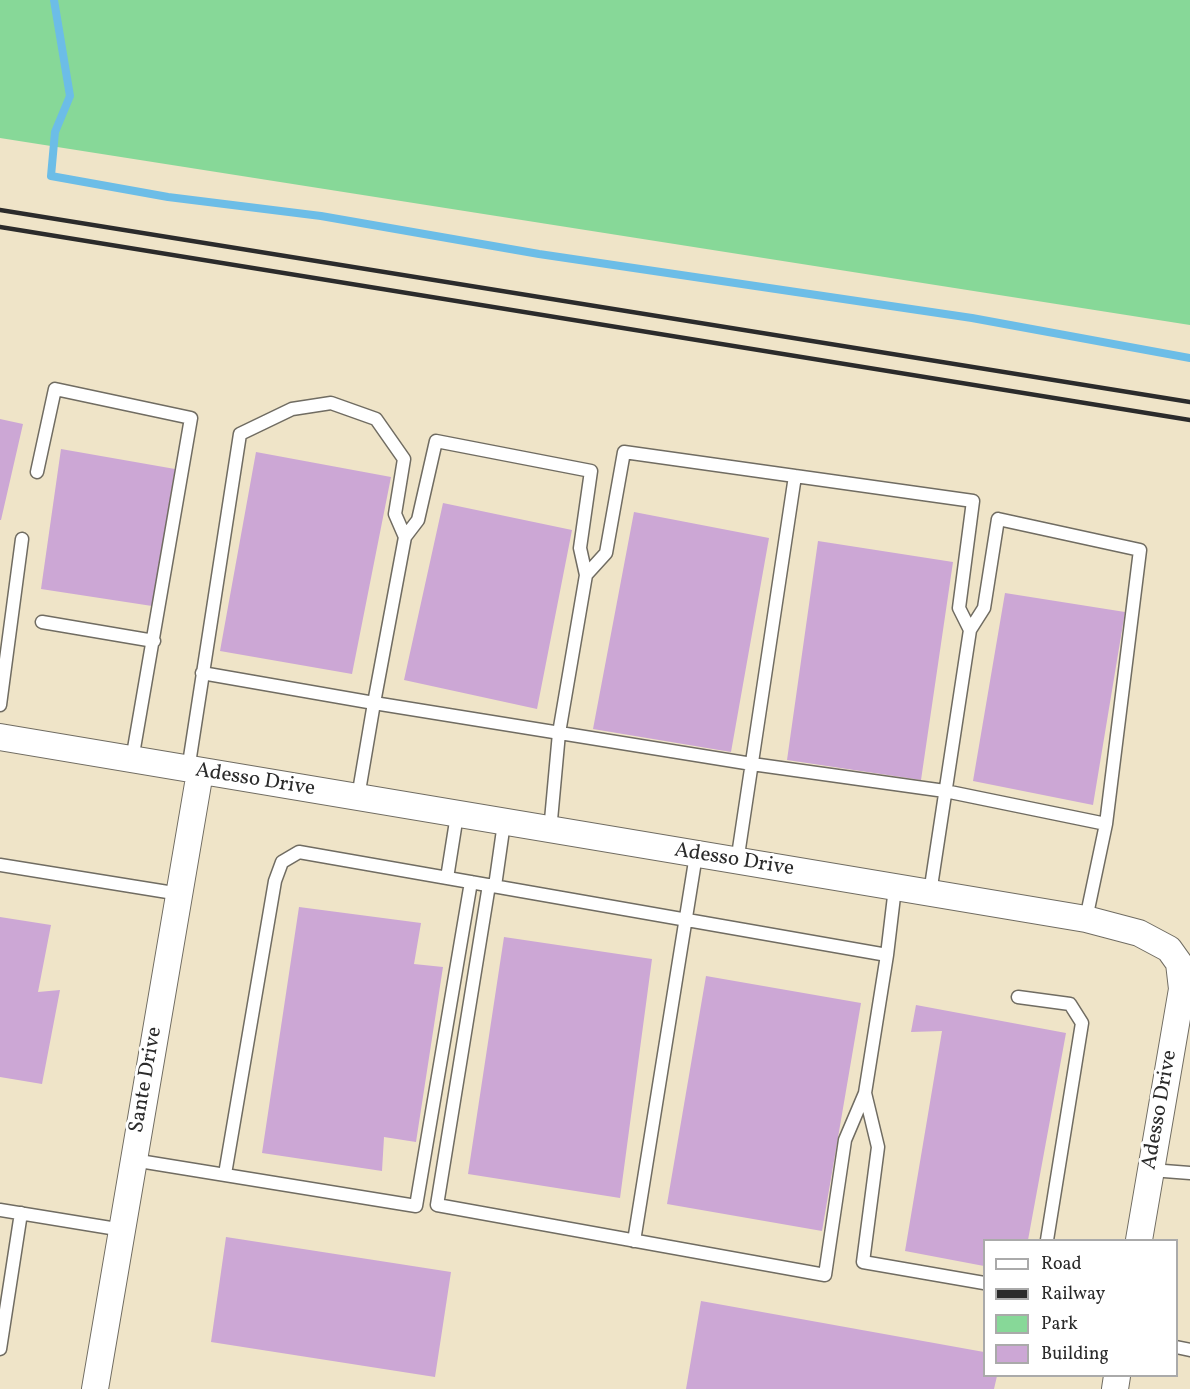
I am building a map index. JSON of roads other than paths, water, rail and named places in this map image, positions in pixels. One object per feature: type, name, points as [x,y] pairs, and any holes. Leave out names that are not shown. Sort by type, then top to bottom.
[{"type":"street","name":"Adesso Drive","points":[[0,737],[550,831],[1086,919],[1139,933],[1169,949],[1179,963],[1182,989],[1139,1239]]},
{"type":"street","name":"Sante Drive","points":[[95,1389],[180,894],[194,771]]},
{"type":"lane","points":[[37,472],[55,389],[191,418],[132,760]]},
{"type":"lane","points":[[194,771],[202,673],[240,434],[292,409],[331,403],[376,419],[404,459],[395,514],[405,537]]},
{"type":"lane","points":[[358,797],[405,537],[418,520],[436,441],[591,471],[580,548],[586,575],[559,733],[550,831]]},
{"type":"lane","points":[[586,575],[606,553],[624,452],[973,501],[959,608],[970,630]]},
{"type":"lane","points":[[737,862],[795,476]]},
{"type":"lane","points":[[930,893],[970,630],[984,608],[998,519],[1140,550],[1106,824],[1086,919]]},
{"type":"lane","points":[[0,705],[22,540]]},
{"type":"lane","points":[[42,622],[154,641]]},
{"type":"lane","points":[[202,673],[374,704],[752,764],[945,791],[1106,824]]},
{"type":"lane","points":[[447,878],[457,815]]},
{"type":"lane","points":[[504,823],[437,1205],[825,1275],[845,1140],[865,1093],[895,888]]},
{"type":"lane","points":[[225,1174],[275,880],[282,862],[293,853],[299,852],[887,955]]},
{"type":"lane","points":[[634,1241],[696,855]]},
{"type":"lane","points":[[0,865],[180,894]]},
{"type":"lane","points":[[134,1160],[416,1206],[471,882]]},
{"type":"lane","points":[[1018,997],[1070,1004],[1082,1023],[1047,1239]]},
{"type":"lane","points":[[865,1093],[878,1147],[863,1262],[983,1283]]},
{"type":"lane","points":[[1151,1170],[1190,1173]]},
{"type":"lane","points":[[0,1210],[123,1230]]},
{"type":"lane","points":[[0,1349],[21,1214]]},
{"type":"waterway","points":[[54,0],[70,96],[55,132],[51,176],[168,197],[321,216],[539,254],[972,318],[1190,358]]},
{"type":"railway","points":[[0,210],[1190,402]]},
{"type":"railway","points":[[0,227],[1190,420]]}]
